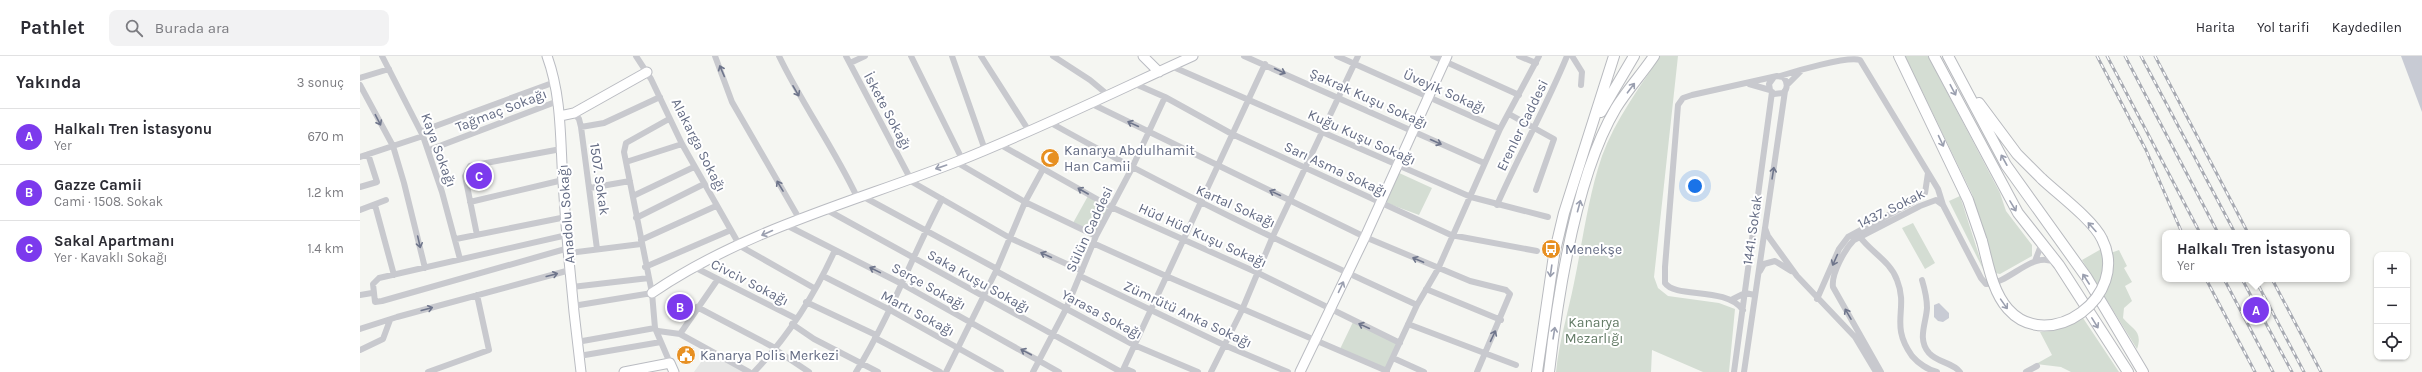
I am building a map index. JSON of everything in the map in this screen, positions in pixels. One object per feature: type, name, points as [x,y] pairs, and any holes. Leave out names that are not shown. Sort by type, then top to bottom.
[{"type":"main road","points":[[1537,372],[1554,255],[1564,213],[1614,56]]},
{"type":"main road","points":[[1592,126],[1634,56]]},
{"type":"main road","points":[[1899,56],[1968,200],[1998,293],[2009,310],[2030,322],[2052,324],[2064,322],[2089,307],[2097,298],[2106,281],[2108,265],[2102,238],[2092,226],[2018,154],[1959,77]]},
{"type":"main road","points":[[1934,56],[2000,184],[2018,213],[2059,265],[2128,372]]},
{"type":"main road","points":[[1948,56],[2006,165],[2087,278],[2143,372]]},
{"type":"main road","points":[[1549,372],[1562,287],[1578,206],[1596,151],[1616,108],[1651,59]]},
{"type":"street","name":"Kaya Sokağı","points":[[382,56],[429,150],[456,239],[460,259]]},
{"type":"street","name":"Anadolu Sokağı","points":[[547,56],[555,82],[560,116],[560,148],[567,235],[573,306],[581,372]]},
{"type":"street","name":"Alakarga Sokağı","points":[[636,56],[647,72],[660,97],[668,119],[694,167],[740,246]]},
{"type":"street","points":[[715,56],[732,102],[800,220]]},
{"type":"street","points":[[779,56],[795,89],[860,196]]},
{"type":"street","name":"İskete Sokağı","points":[[846,56],[908,178]]},
{"type":"street","points":[[850,63],[865,56]]},
{"type":"street","points":[[911,56],[959,160],[1025,202],[1096,236]]},
{"type":"street","points":[[952,56],[985,150]]},
{"type":"street","points":[[981,56],[1029,131]]},
{"type":"street","points":[[1053,56],[1090,80],[1108,95]]},
{"type":"street","points":[[1143,56],[1159,72]]},
{"type":"street","points":[[573,306],[652,293],[712,257],[786,225],[985,150],[1193,56]]},
{"type":"street","name":"Şakrak Kuşu Sokağı","points":[[1244,56],[1266,64],[1484,163]]},
{"type":"street","name":"Üveyik Sokağı","points":[[1337,56],[1500,130]]},
{"type":"street","points":[[1211,372],[1242,310],[1273,236],[1321,131],[1358,56]]},
{"type":"street","points":[[1432,56],[1446,59],[1519,95]]},
{"type":"street","points":[[1519,56],[1536,63]]},
{"type":"street","points":[[1095,244],[1242,310],[1316,339],[1386,372],[1417,305],[1438,269],[1451,235],[1470,198],[1484,163],[1539,56]]},
{"type":"street","name":"Erenler Caddesi","points":[[1497,205],[1533,127],[1554,89],[1568,56]]},
{"type":"street","points":[[1572,56],[1582,72],[1581,85]]},
{"type":"street","points":[[1755,295],[1745,293],[1733,299],[1671,288],[1666,283],[1665,267],[1678,105],[1683,98],[1692,94],[1777,76],[1849,58],[1860,60],[1928,172],[1938,190],[1943,205]]},
{"type":"street","points":[[1300,372],[1365,237],[1396,165],[1446,59]]},
{"type":"street","points":[[1122,371],[1266,64]]},
{"type":"street","name":"Kuğu Kuşu Sokağı","points":[[1171,66],[1470,198],[1548,217]]},
{"type":"street","points":[[360,78],[389,69]]},
{"type":"street","points":[[1744,83],[1759,85],[1780,94],[1802,69]]},
{"type":"street","points":[[560,116],[574,113],[647,72]]},
{"type":"street","points":[[1777,76],[1785,80],[1786,88]]},
{"type":"street","points":[[1771,91],[1769,84],[1777,76]]},
{"type":"street","points":[[360,157],[393,146],[555,82]]},
{"type":"street","name":"Sarı Asma Sokağı","points":[[1133,83],[1165,97],[1232,134],[1451,235],[1537,251]]},
{"type":"street","points":[[360,85],[393,146],[404,183],[425,268]]},
{"type":"street","name":"1441. Sokak","points":[[1744,372],[1786,88]]},
{"type":"street","name":"1441. Sokak","points":[[1734,372],[1771,91]]},
{"type":"street","points":[[581,127],[604,123],[660,97]]},
{"type":"street","name":"Sülün Caddesi","points":[[1033,372],[1066,309],[1095,244],[1096,236],[1150,132],[1165,97]]},
{"type":"street","name":"Tağmaç Sokağı","points":[[429,150],[558,101]]},
{"type":"street","points":[[1090,103],[1218,167],[1365,237],[1438,269],[1470,281],[1506,290],[1510,294],[1501,320],[1477,372]]},
{"type":"street","name":"1507. Sokak","points":[[574,113],[579,119],[581,127],[598,249]]},
{"type":"street","points":[[1508,114],[1554,139],[1536,190]]},
{"type":"street","points":[[624,372],[669,367],[657,330],[652,293],[645,267],[624,152],[626,143],[668,119]]},
{"type":"street","name":"Kartal Sokağı","points":[[1049,122],[1200,204],[1273,236],[1417,305]]},
{"type":"street","points":[[626,162],[682,144]]},
{"type":"street","name":"Hüd Hüd Kuşu Sokağı","points":[[999,144],[1111,207],[1258,273],[1330,310],[1400,343]]},
{"type":"street","points":[[477,235],[465,176],[470,166],[560,148]]},
{"type":"street","points":[[360,187],[377,182],[368,154]]},
{"type":"street","points":[[633,196],[694,167]]},
{"type":"street","points":[[946,372],[957,347],[997,270],[1025,202],[1043,168]]},
{"type":"street","points":[[1817,298],[1844,242],[1854,233],[1920,198],[1925,193],[1928,184],[1928,172]]},
{"type":"street","name":"Zümrütü Anka Sokağı","points":[[908,178],[1010,238],[1151,310],[1224,346],[1288,372]]},
{"type":"street","points":[[470,202],[563,180]]},
{"type":"street","points":[[590,188],[630,182]]},
{"type":"street","points":[[636,218],[704,184]]},
{"type":"street","name":"Yarasa Sokağı","points":[[860,196],[1134,345],[1198,372]]},
{"type":"street","points":[[856,372],[890,310],[925,231],[942,199]]},
{"type":"street","points":[[360,208],[375,205],[386,200]]},
{"type":"street","name":"1437. Sokak","points":[[1882,372],[1856,333],[1833,283],[1848,246],[1860,237],[1931,200],[1936,200],[1943,205],[1981,278],[1986,284],[2000,282],[2035,261]]},
{"type":"street","points":[[375,205],[394,275]]},
{"type":"street","points":[[567,235],[379,278],[373,284],[372,293],[375,302],[382,301],[569,251],[598,249],[641,242],[716,206]]},
{"type":"street","name":"Saka Kuşu Sokağı","points":[[827,210],[1053,336],[1122,371],[1133,372]]},
{"type":"street","points":[[456,239],[566,217]]},
{"type":"street","name":"Serçe Sokağı","points":[[786,225],[902,284],[1059,372]]},
{"type":"street","points":[[1765,225],[1768,236],[1797,276],[1817,298],[1856,333],[1876,372]]},
{"type":"street","points":[[645,267],[731,230]]},
{"type":"street","points":[[1860,237],[1870,250],[1891,269],[1898,281],[1901,297],[1899,317],[1901,337],[1906,346],[1917,362],[1938,372]]},
{"type":"street","points":[[2042,243],[2035,261],[2051,260],[2059,265]]},
{"type":"street","points":[[740,246],[814,288]]},
{"type":"street","points":[[754,372],[776,349],[823,276],[835,250]]},
{"type":"street","points":[[1757,277],[1764,264],[1775,261],[1797,276]]},
{"type":"street","name":"Civciv Sokağı","points":[[694,267],[793,321],[814,339],[878,372]]},
{"type":"street","points":[[360,329],[570,270]]},
{"type":"street","name":"Martı Sokağı","points":[[823,276],[890,310],[1002,372]]},
{"type":"street","points":[[572,287],[649,278]]},
{"type":"street","points":[[680,334],[697,307],[718,279]]},
{"type":"street","points":[[1922,280],[1927,309],[1922,340],[1924,346],[1935,359],[1949,364],[1960,372]]},
{"type":"street","points":[[1426,289],[1501,320]]},
{"type":"street","points":[[360,295],[372,293]]},
{"type":"street","points":[[428,372],[489,350],[477,295]]},
{"type":"street","points":[[1733,299],[1743,310]]},
{"type":"street","points":[[806,302],[940,372]]},
{"type":"street","points":[[697,307],[776,349],[809,372]]},
{"type":"street","points":[[360,350],[383,339],[390,320]]},
{"type":"street","points":[[1408,324],[1516,365]]},
{"type":"street","points":[[577,342],[657,330],[680,334],[749,372]]},
{"type":"street","points":[[579,356],[661,342]]},
{"type":"street","points":[[1393,358],[1424,372]]},
{"type":"street","points":[[2026,372],[2037,366]]},
{"type":"shaded area","points":[[2401,56],[2422,56],[2422,112]]},
{"type":"shaded area","points":[[1939,303],[1949,313],[1949,318],[1943,322],[1938,321],[1934,317],[1934,305]]},
{"type":"shaded area","points":[[709,351],[745,372],[694,372]]},
{"type":"green space","name":"Kanarya Mezarlığı","points":[[1660,56],[1678,56],[1654,277],[1658,288],[1668,296],[1719,303],[1735,309],[1729,372],[1703,372],[1652,350],[1651,372],[1556,372],[1559,350],[1597,171],[1607,143],[1621,117]]},
{"type":"green space","points":[[1905,56],[1928,56],[2000,193],[2006,211],[2032,245],[2032,256],[2000,274],[1995,273],[1972,194]]},
{"type":"green space","points":[[1397,172],[1432,188],[1419,215],[1384,202]]},
{"type":"green space","points":[[1088,196],[1108,209],[1095,235],[1073,223]]},
{"type":"green space","points":[[1960,196],[1984,271],[1949,201]]},
{"type":"green space","points":[[1913,223],[1935,263],[1925,269],[1902,228]]},
{"type":"green space","points":[[2103,248],[2108,254],[2119,250],[2127,266],[2124,268],[2132,282],[2125,286],[2132,301],[2124,308],[2123,318],[2138,334],[2139,343],[2137,349],[2082,260]]},
{"type":"green space","points":[[2083,318],[2119,372],[2071,372],[2061,367],[2036,364],[2052,355],[2040,332],[2063,328]]},
{"type":"green space","points":[[1353,322],[1398,343],[1386,370],[1340,349]]},
{"type":"railway","points":[[2097,56],[2146,150],[2181,230]]},
{"type":"railway","points":[[2107,56],[2198,230]]},
{"type":"railway","points":[[2125,56],[2216,230]]},
{"type":"railway","points":[[2141,56],[2233,230]]},
{"type":"railway","points":[[2155,56],[2246,230]]},
{"type":"railway","points":[[2208,282],[2255,372]]},
{"type":"railway","points":[[2226,282],[2273,372]]},
{"type":"railway","points":[[2244,282],[2292,372]]},
{"type":"railway","points":[[2257,282],[2304,372]]},
{"type":"railway","points":[[2274,282],[2321,372]]},
{"type":"place","name":"Kanarya Abdulhamit Han Camii","points":[[1050,158]]},
{"type":"place","name":"Sakal Apartmanı","points":[[479,176]]},
{"type":"place","name":"Menekşe","points":[[1551,249]]},
{"type":"place","name":"Gazze Camii","points":[[680,307]]},
{"type":"place","name":"Halkalı Tren İstasyonu","points":[[2256,310]]},
{"type":"place","name":"Kanarya Polis Merkezi","points":[[686,355]]}]
